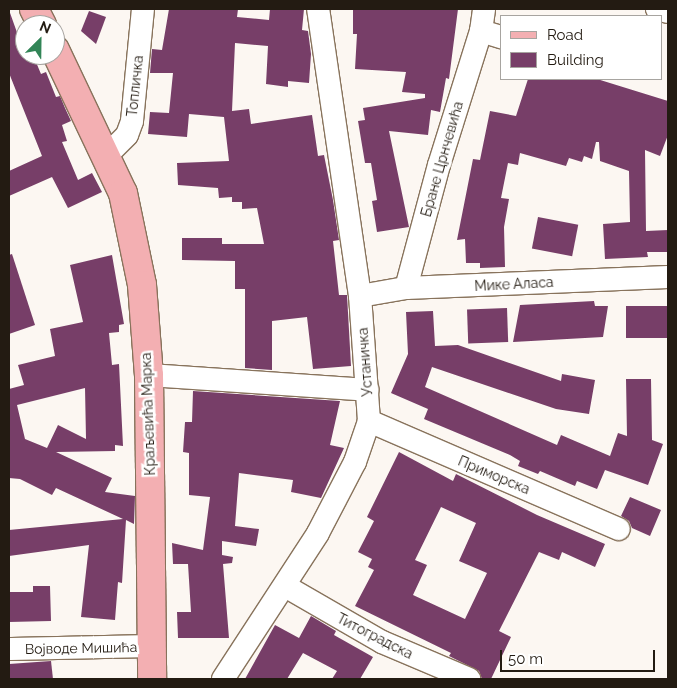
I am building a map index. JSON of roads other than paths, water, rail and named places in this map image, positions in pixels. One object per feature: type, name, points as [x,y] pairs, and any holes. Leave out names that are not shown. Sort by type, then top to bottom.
[{"type":"main road","name":"Краљевића Марка","points":[[63,65],[108,155],[123,193],[142,285],[149,375],[152,679]]},
{"type":"street","name":"Топличка","points":[[108,155],[127,135],[132,121],[143,9]]},
{"type":"street","name":"Устаничка","points":[[223,679],[318,533],[355,462],[369,421],[360,296],[318,9]]},
{"type":"street","name":"Бране Црнчевића","points":[[406,288],[439,165],[491,34],[484,9]]},
{"type":"street","points":[[657,9],[668,12]]},
{"type":"street","name":"Мике Аласа","points":[[360,296],[406,288],[668,277]]},
{"type":"street","points":[[149,375],[367,390]]},
{"type":"street","name":"Приморска","points":[[369,421],[618,529]]},
{"type":"street","name":"Титоградска","points":[[285,586],[382,642],[469,679]]},
{"type":"street","name":"Војводе Мишића","points":[[9,649],[152,646]]}]
